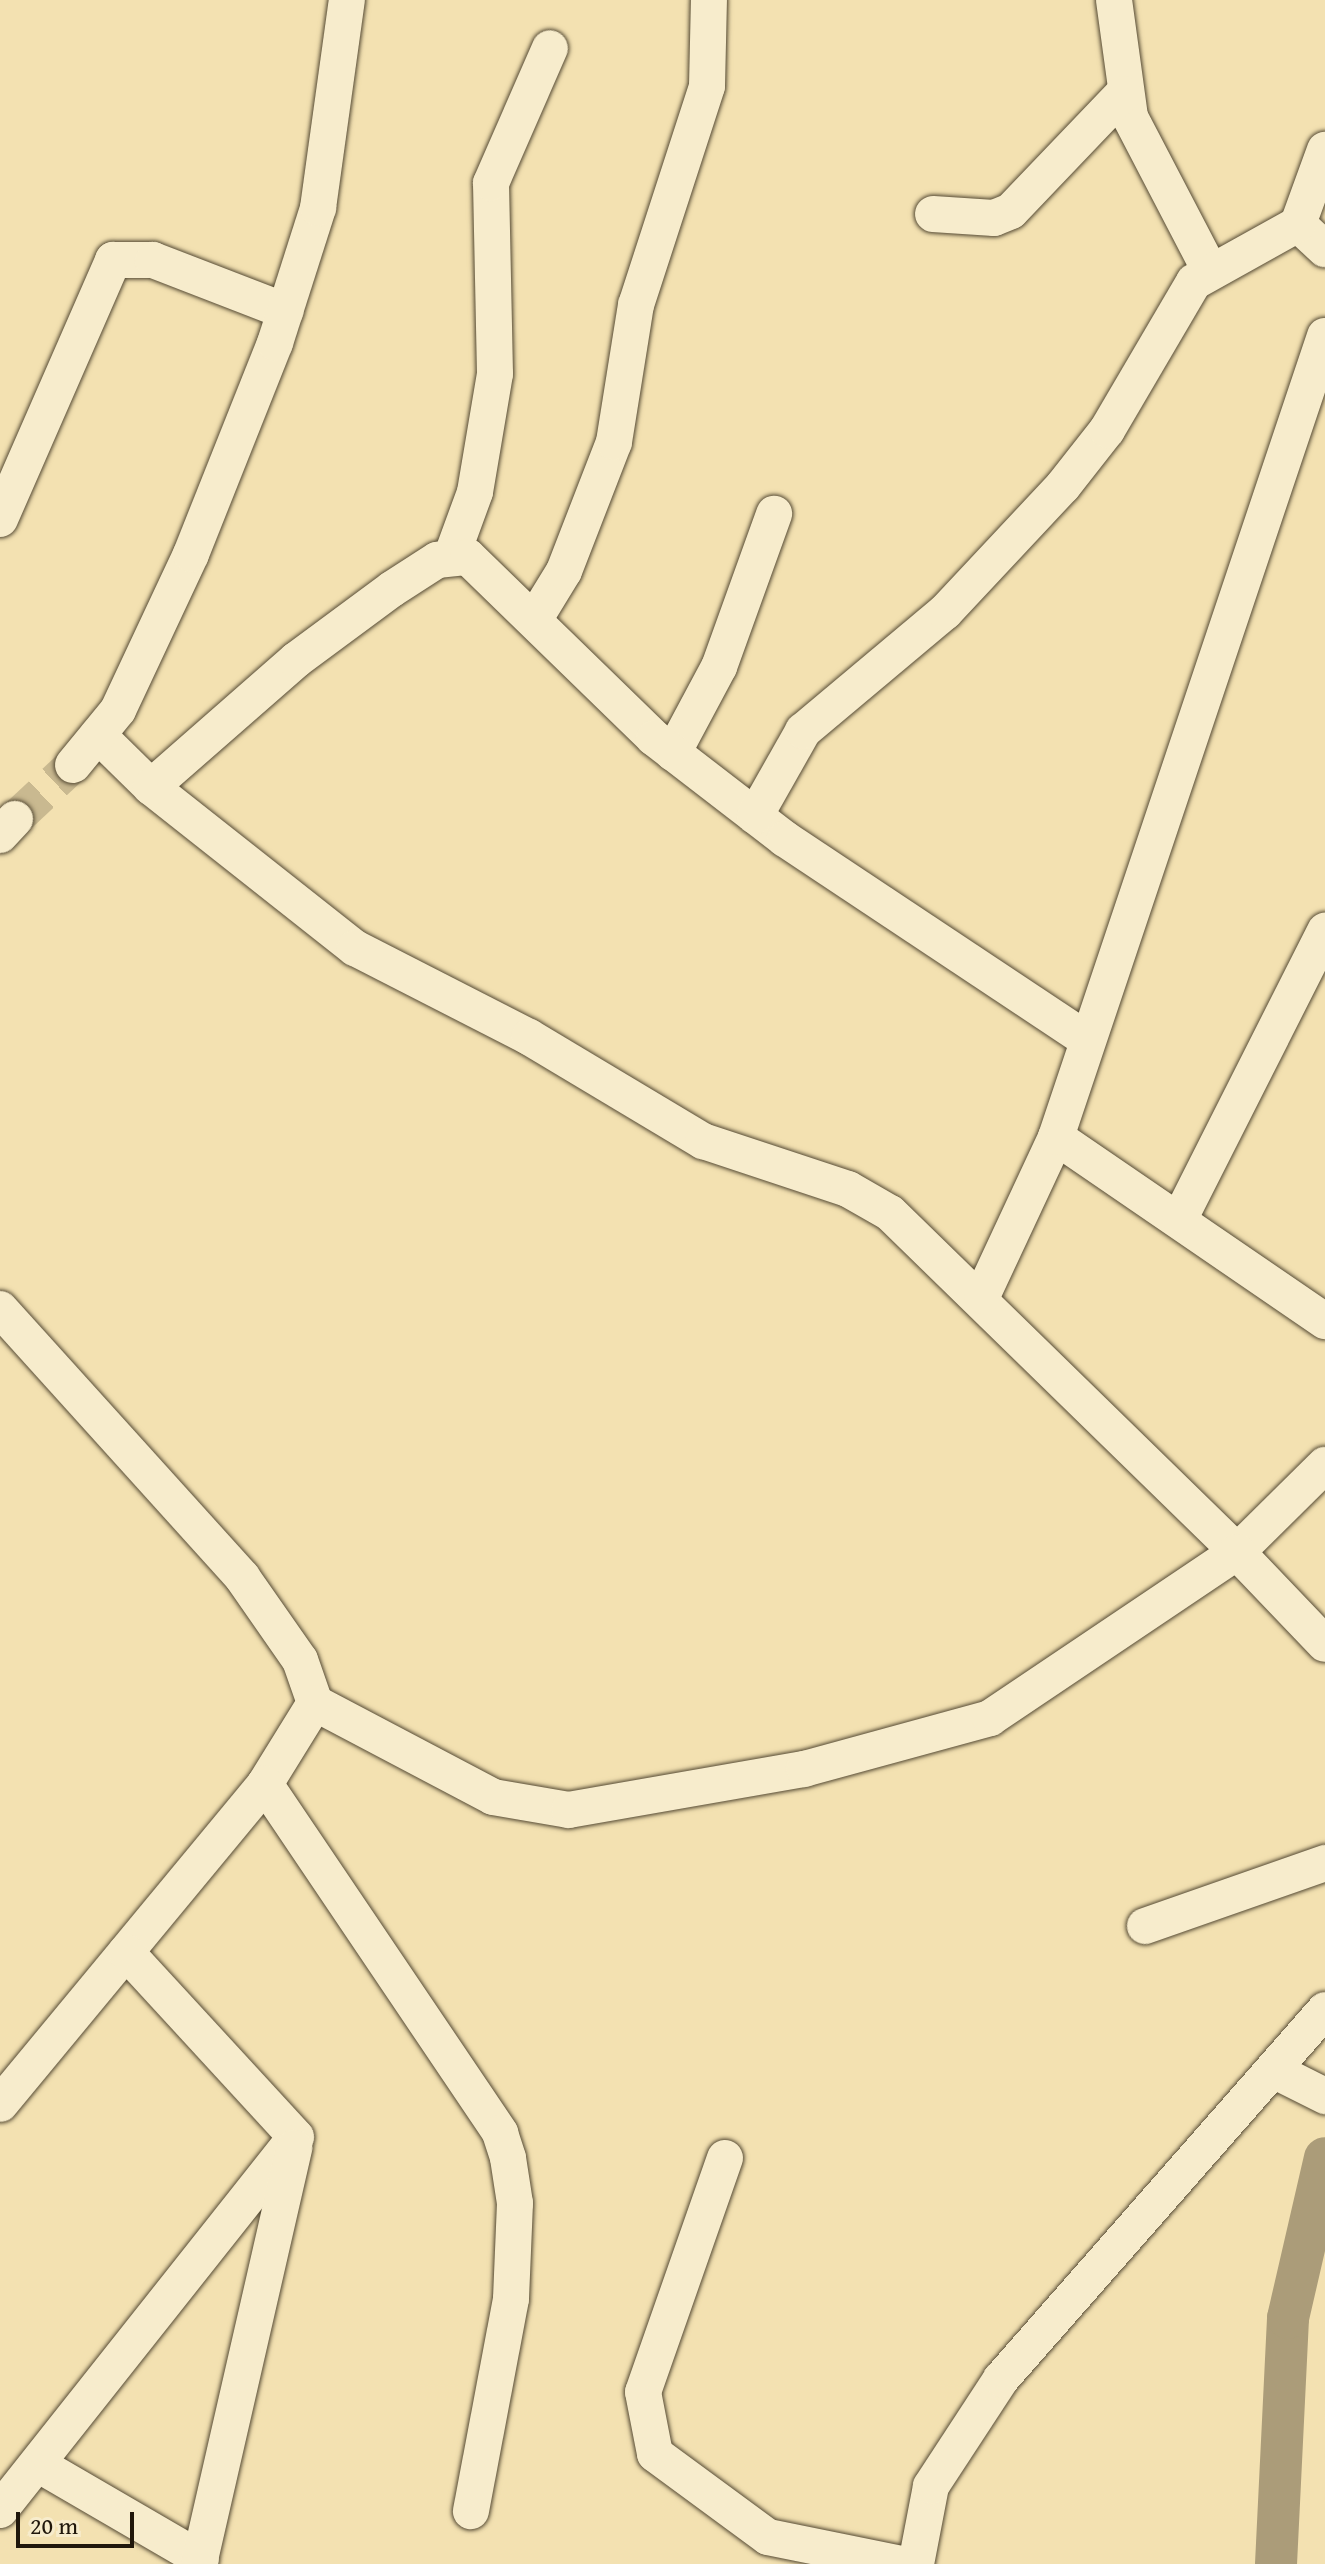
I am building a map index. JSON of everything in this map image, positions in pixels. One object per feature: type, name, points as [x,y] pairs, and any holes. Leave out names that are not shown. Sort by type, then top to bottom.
[{"type":"street","points":[[73,765],[118,710],[191,554],[285,311],[318,208],[347,0]]},
{"type":"street","points":[[534,620],[564,571],[614,442],[636,305],[707,86],[709,0]]},
{"type":"street","points":[[1114,0],[1126,45],[1123,94],[1209,269]]},
{"type":"street","points":[[151,787],[296,660],[452,555],[475,492],[495,374],[493,173],[550,48]]},
{"type":"street","points":[[933,214],[994,218],[1011,211],[1123,94]]},
{"type":"street","points":[[755,816],[803,731],[945,612],[1063,486],[1125,401],[1182,299],[1209,269],[1298,224],[1325,150]]},
{"type":"street","points":[[1298,224],[1325,249]]},
{"type":"street","points":[[0,519],[113,260],[153,260],[285,311]]},
{"type":"street","points":[[982,1296],[1056,1137],[1085,1038],[1325,336]]},
{"type":"street","points":[[673,753],[719,667],[774,514]]},
{"type":"street","points":[[452,555],[468,557],[673,753],[755,816],[1085,1038]]},
{"type":"street","points":[[98,735],[151,787],[355,948],[529,1037],[703,1141],[848,1189],[890,1213],[982,1296],[1325,1644]]},
{"type":"street","points":[[1180,1218],[1325,931]]},
{"type":"street","points":[[1056,1137],[1180,1218],[1325,1321]]},
{"type":"street","points":[[0,1309],[242,1577],[300,1660],[315,1703],[493,1797],[569,1810],[804,1769],[990,1718],[1237,1552],[1325,1465]]},
{"type":"street","points":[[0,2104],[265,1784],[315,1703]]},
{"type":"street","points":[[265,1784],[500,2133],[508,2158],[515,2203],[511,2299],[471,2511]]},
{"type":"street","points":[[1145,1926],[1325,1863]]},
{"type":"street","points":[[126,1952],[296,2137]]},
{"type":"street","points":[[916,2564],[931,2486],[1001,2379],[1277,2072],[1325,2010]]},
{"type":"street","points":[[1277,2072],[1322,2094]]},
{"type":"street","points":[[0,2510],[41,2466],[296,2137]]},
{"type":"street","points":[[41,2466],[200,2561],[296,2137]]},
{"type":"street","points":[[725,2158],[643,2392],[655,2454],[768,2537],[902,2564]]},
{"type":"waterway","points":[[1276,2564],[1288,2318],[1325,2158]]},
{"type":"tunnel","points":[[15,819],[73,765]]}]
